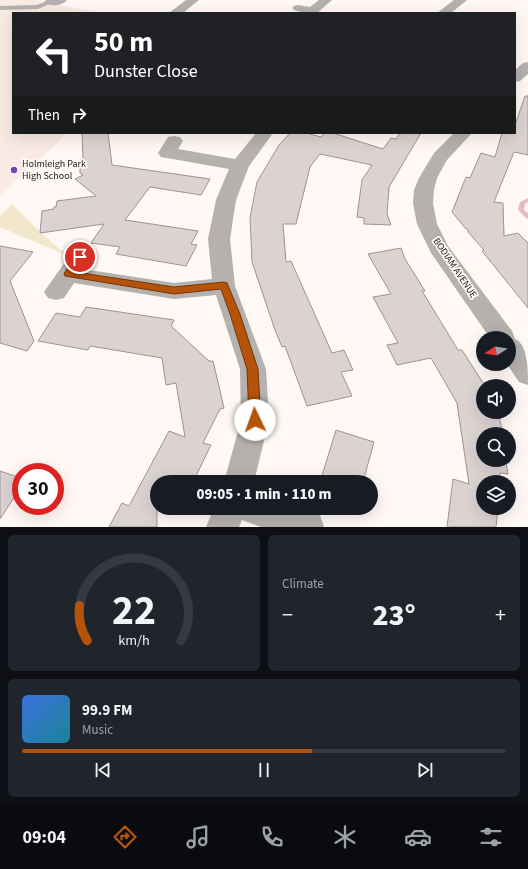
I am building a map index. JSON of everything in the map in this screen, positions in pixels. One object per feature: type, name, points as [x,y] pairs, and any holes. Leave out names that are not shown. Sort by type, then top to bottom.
[{"type":"street","points":[[176,12],[193,0]]},
{"type":"street","points":[[298,8],[312,11],[326,0]]},
{"type":"street","points":[[444,12],[461,0]]},
{"type":"street","points":[[516,77],[528,66]]},
{"type":"street","points":[[241,475],[255,420],[253,369],[224,286],[219,239],[226,200],[240,165],[264,134]]},
{"type":"street","name":"BODIAM AVENUE","points":[[463,134],[440,157],[424,190],[423,203],[427,224],[439,248],[498,331]]},
{"type":"street","points":[[174,141],[167,153],[240,165]]},
{"type":"street","points":[[68,274],[174,291],[224,286]]},
{"type":"street","points":[[516,357],[528,374]]},
{"type":"street","points":[[222,527],[228,515]]},
{"type":"street","points":[[272,515],[308,527]]},
{"type":"lane","points":[[0,8],[38,7],[55,1]]},
{"type":"shaded area","points":[[0,0],[37,0],[95,12],[12,12],[12,134],[65,134],[0,195]]},
{"type":"shaded area","points":[[12,204],[41,233],[68,256],[0,227],[0,216]]},
{"type":"building","points":[[525,96],[528,96],[528,155],[514,152],[494,202],[503,203],[504,236],[518,233],[528,243],[528,308],[482,251],[484,250],[468,232],[468,229],[466,229],[452,212],[466,177],[470,178],[481,153],[495,157],[502,134],[516,134],[516,122]]},
{"type":"building","points":[[82,134],[108,134],[112,165],[210,179],[201,195],[150,187],[125,220],[198,231],[191,244],[197,245],[186,266],[116,254],[120,247],[91,243],[104,224],[40,233],[42,211],[54,209],[57,201],[96,196],[75,179],[83,175],[80,173],[80,160],[83,159]]},
{"type":"building","points":[[289,134],[310,134],[321,137],[324,134],[336,134],[383,149],[391,138],[396,139],[399,134],[420,134],[389,187],[387,214],[391,225],[364,224],[364,218],[357,217],[362,180],[372,165],[320,154],[310,167],[296,224],[283,224],[286,262],[291,261],[332,353],[344,350],[353,370],[341,372],[352,396],[307,406],[285,346],[282,347],[275,330],[252,262],[250,218],[257,182],[279,145]]},
{"type":"building","points":[[0,246],[33,252],[10,281],[34,341],[27,351],[0,343]]},
{"type":"building","points":[[401,248],[405,259],[425,291],[422,291],[458,350],[462,350],[481,379],[476,379],[476,419],[500,419],[501,427],[476,427],[476,467],[507,467],[508,474],[500,473],[500,475],[476,475],[476,515],[497,515],[496,527],[447,527],[453,479],[469,484],[457,403],[431,358],[397,365],[387,345],[398,343],[373,297],[391,294],[368,254]]},
{"type":"building","points":[[86,307],[174,320],[171,326],[209,361],[213,361],[224,408],[220,409],[203,443],[211,445],[196,475],[150,475],[150,515],[157,515],[157,527],[109,527],[122,503],[129,506],[169,431],[185,437],[176,383],[166,385],[162,358],[90,346],[88,350],[38,341],[56,313],[80,317]]},
{"type":"building","points":[[336,430],[374,442],[365,475],[322,475]]},
{"type":"building","points":[[0,471],[12,475],[12,501],[0,519]]},
{"type":"waterway","points":[[528,200],[522,203],[521,210],[528,217]]},
{"type":"place","name":"Holmleigh Park High School","points":[[14,170]]},
{"type":"route","points":[[80,257],[68,274],[174,291],[224,286],[253,369],[255,420]]}]
